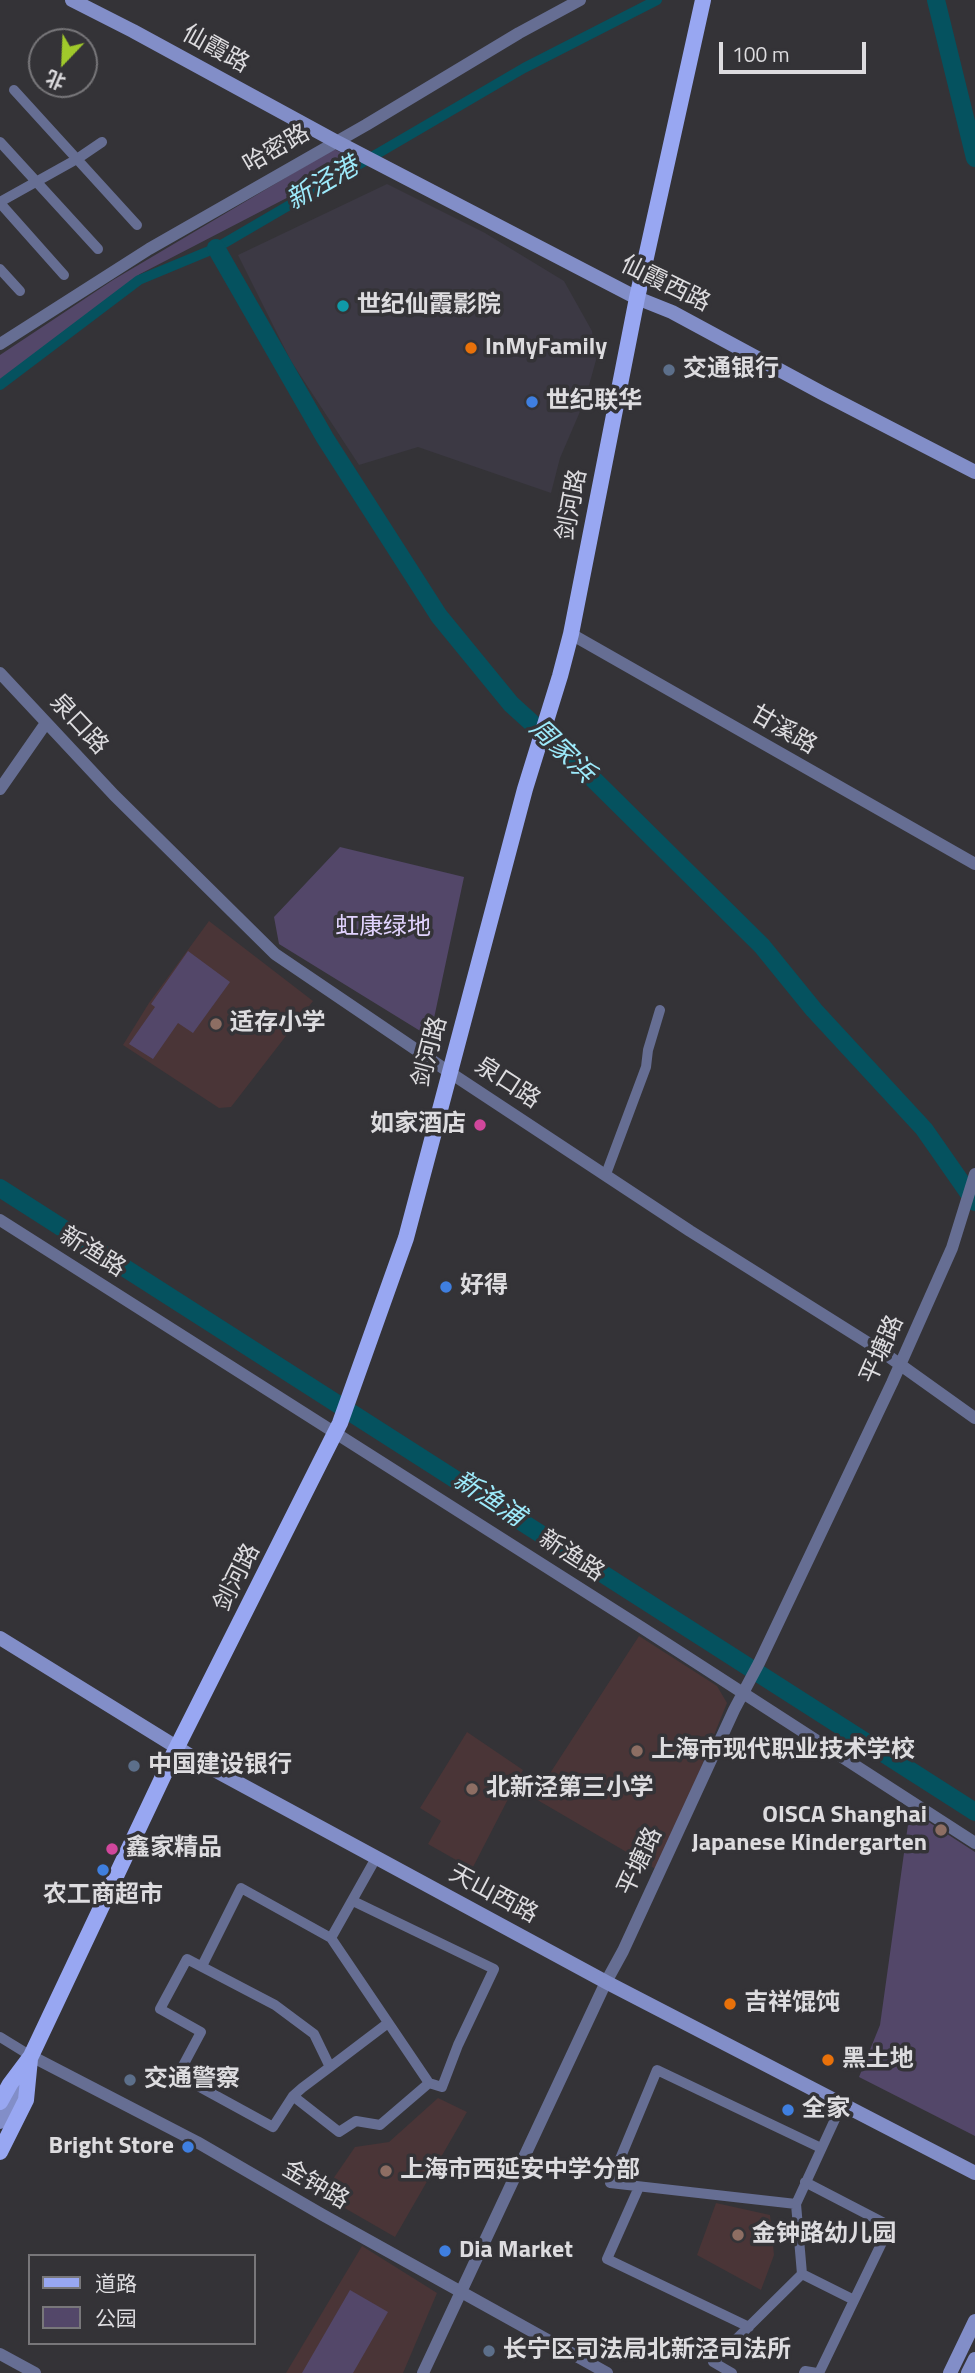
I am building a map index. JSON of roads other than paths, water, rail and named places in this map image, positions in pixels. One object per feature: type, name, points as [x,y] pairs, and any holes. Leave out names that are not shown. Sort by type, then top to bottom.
[{"type":"main road","name":"仙霞路","points":[[72,0],[335,141]]},
{"type":"main road","name":"剑河路","points":[[0,2102],[31,2056],[176,1749],[336,1432],[352,1395],[406,1238],[525,789],[560,676],[637,299],[702,2]]},
{"type":"main road","name":"仙霞西路","points":[[335,141],[395,170],[637,299],[672,312],[975,472]]},
{"type":"main road","name":"天山西路","points":[[0,1638],[176,1749],[606,1982],[975,2174]]},
{"type":"main road","name":"剑河路","points":[[0,2152],[26,2100],[31,2056]]},
{"type":"main road","points":[[0,2122],[31,2056]]},
{"type":"main road","points":[[950,2373],[975,2322]]},
{"type":"main road","points":[[968,2373],[975,2359]]},
{"type":"street","name":"哈密路","points":[[0,344],[149,249],[580,0]]},
{"type":"street","points":[[14,90],[137,225]]},
{"type":"street","points":[[0,142],[98,250]]},
{"type":"street","points":[[64,275],[0,203],[102,142]]},
{"type":"street","points":[[0,269],[20,291]]},
{"type":"street","name":"甘溪路","points":[[570,634],[975,864]]},
{"type":"street","name":"泉口路","points":[[0,673],[124,804],[275,954],[690,1231],[899,1363],[975,1418]]},
{"type":"street","points":[[0,789],[46,723]]},
{"type":"street","points":[[606,1174],[646,1067],[648,1050],[660,1010]]},
{"type":"street","name":"平塘路","points":[[423,2373],[892,1383],[952,1248],[975,1174]]},
{"type":"street","name":"新渔路","points":[[0,1220],[336,1432],[975,1843]]},
{"type":"street","points":[[331,1938],[376,1858]]},
{"type":"street","points":[[202,1966],[241,1888],[331,1938],[429,2083],[442,2087],[458,2045],[494,1969],[354,1901]]},
{"type":"street","points":[[330,2067],[314,2034],[275,2005],[187,1959],[160,2009],[201,2032],[178,2074],[273,2127],[293,2096],[388,2024]]},
{"type":"street","name":"金钟路","points":[[0,2037],[31,2056],[197,2142],[460,2291],[591,2369],[607,2373]]},
{"type":"street","points":[[796,2204],[610,2183],[657,2070],[821,2148]]},
{"type":"street","points":[[293,2096],[339,2133],[356,2121],[380,2125],[429,2083]]},
{"type":"street","points":[[802,2274],[796,2204],[842,2105]]},
{"type":"street","points":[[804,2373],[818,2373],[887,2232],[886,2224],[805,2182]]},
{"type":"street","points":[[639,2187],[607,2259],[748,2327]]},
{"type":"street","points":[[802,2274],[854,2300]]},
{"type":"street","points":[[732,2373],[713,2362],[802,2274]]},
{"type":"street","points":[[0,2354],[35,2373]]},
{"type":"waterway","name":"新泾港","points":[[0,385],[139,280],[216,248],[524,68],[657,0]]},
{"type":"waterway","points":[[936,0],[975,158]]},
{"type":"waterway","name":"周家浜","points":[[216,248],[325,438],[439,616],[511,704],[586,772],[762,946],[814,1010],[924,1129],[975,1202]]},
{"type":"waterway","name":"新渔浦","points":[[0,1188],[975,1812]]},
{"type":"place","name":"世纪仙霞影院","points":[[343,306]]},
{"type":"place","name":"InMyFamily","points":[[471,348]]},
{"type":"place","name":"交通银行","points":[[669,370]]},
{"type":"place","name":"世纪联华","points":[[532,402]]},
{"type":"place","name":"适存小学","points":[[216,1024]]},
{"type":"place","name":"如家酒店","points":[[480,1125]]},
{"type":"place","name":"好得","points":[[446,1287]]},
{"type":"place","name":"上海市现代职业技术学校","points":[[637,1751]]},
{"type":"place","name":"中国建设银行","points":[[134,1766]]},
{"type":"place","name":"北新泾第三小学","points":[[472,1789]]},
{"type":"place","name":"OISCA Shanghai Japanese Kindergarten","points":[[941,1830]]},
{"type":"place","name":"鑫家精品","points":[[112,1849]]},
{"type":"place","name":"农工商超市","points":[[103,1870]]},
{"type":"place","name":"吉祥馄饨","points":[[730,2004]]},
{"type":"place","name":"黑土地","points":[[828,2060]]},
{"type":"place","name":"交通警察","points":[[130,2080]]},
{"type":"place","name":"全家","points":[[788,2110]]},
{"type":"place","name":"Bright Store","points":[[188,2147]]},
{"type":"place","name":"上海市西延安中学分部","points":[[386,2171]]},
{"type":"place","name":"金钟路幼儿园","points":[[738,2235]]},
{"type":"place","name":"Dia Market","points":[[445,2251]]},
{"type":"place","name":"长宁区司法局北新泾司法所","points":[[489,2351]]},
{"type":"park label","name":"虹康绿地","points":[[383,928]]}]
